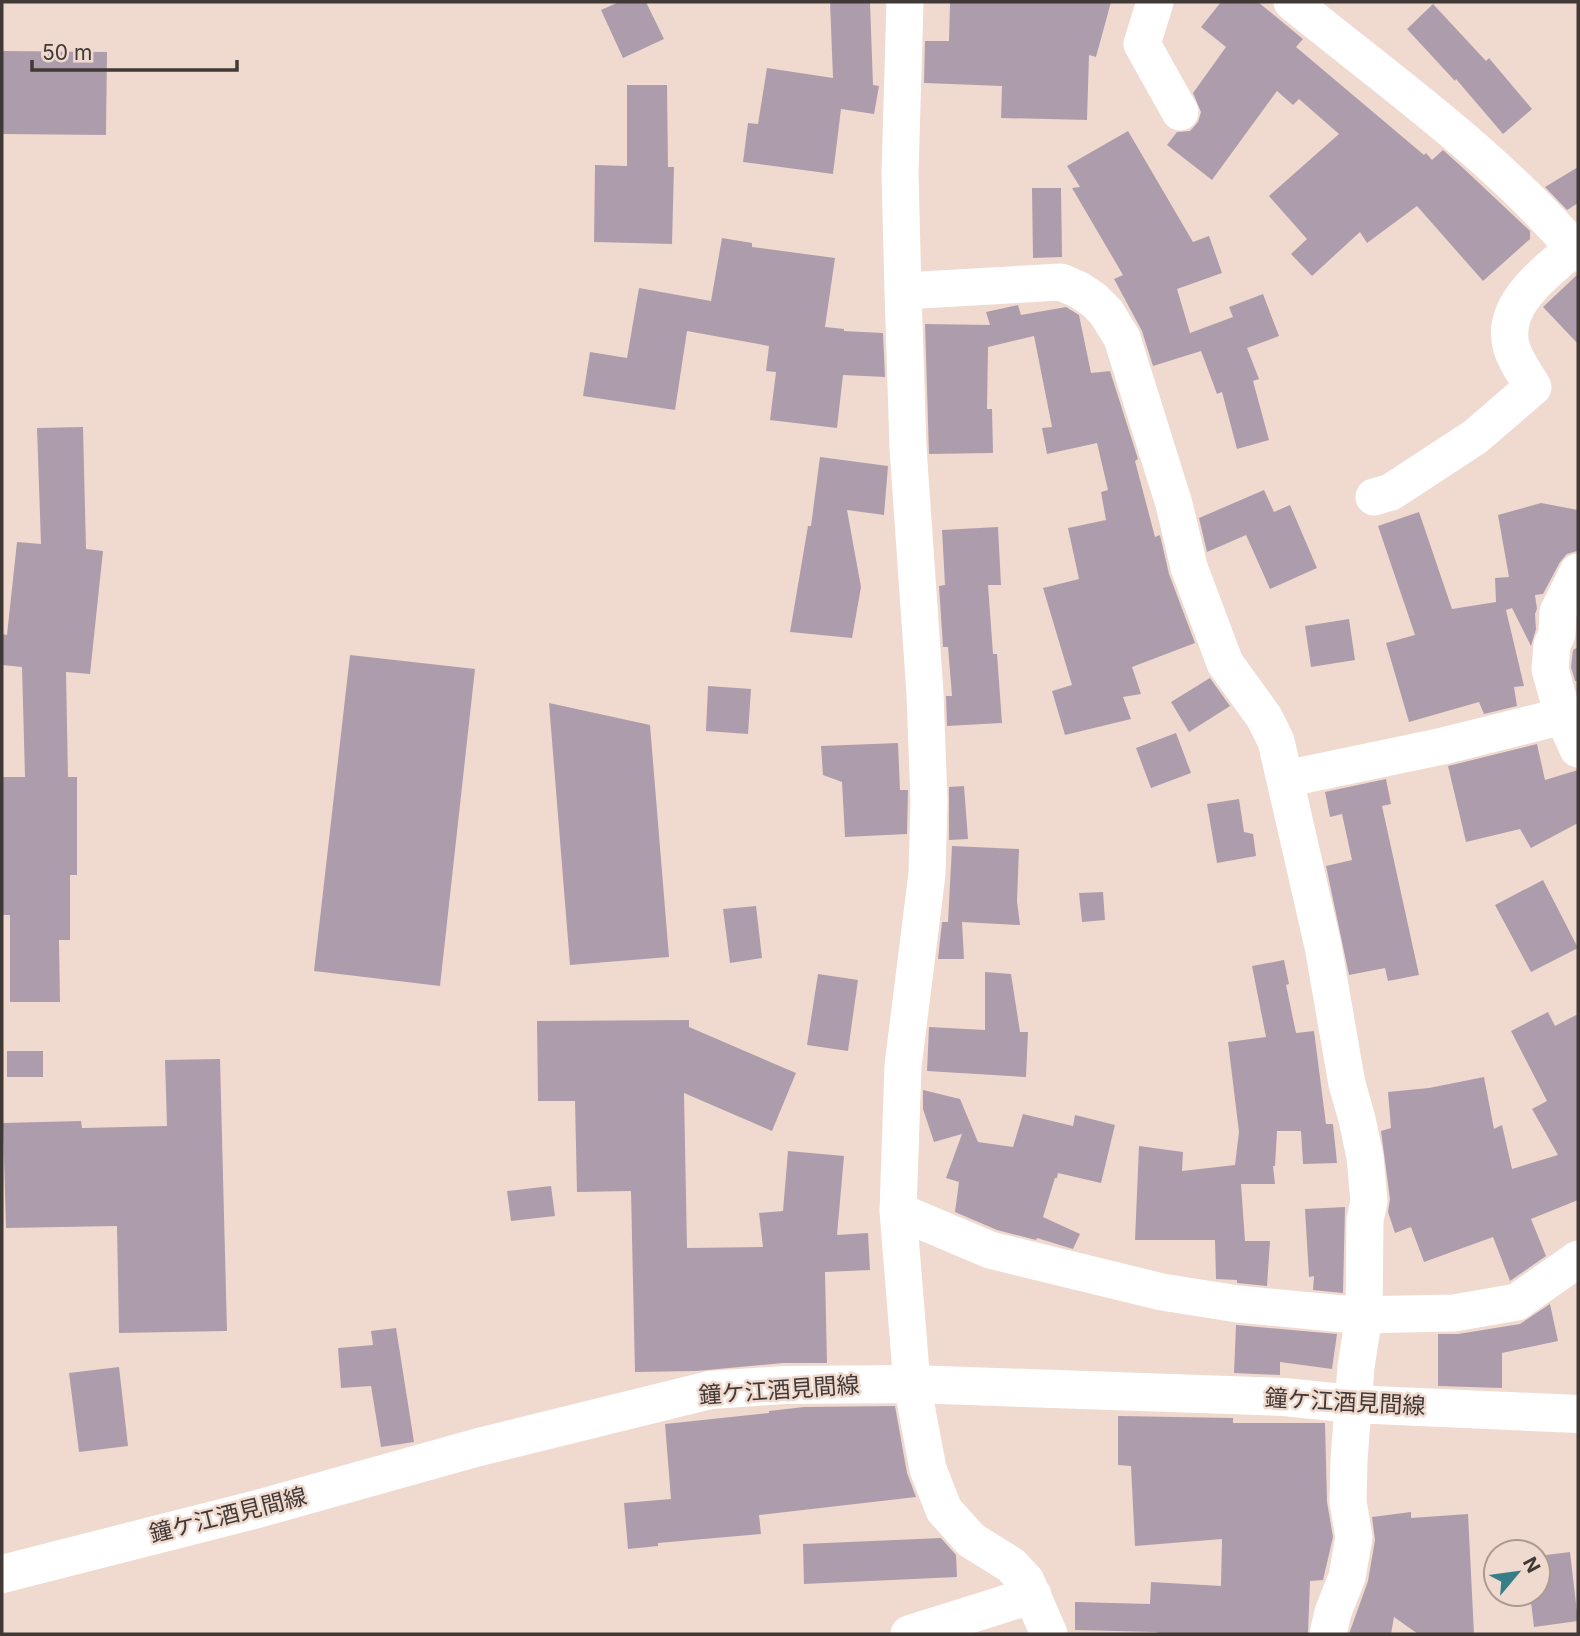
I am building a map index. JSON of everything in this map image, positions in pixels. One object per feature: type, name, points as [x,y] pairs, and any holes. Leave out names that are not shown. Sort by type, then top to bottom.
[{"type":"main road","name":"鐘ケ江酒見間線","points":[[2,1574],[261,1508],[479,1447],[710,1390],[784,1385],[912,1384],[1284,1397],[1352,1404],[1578,1415]]},
{"type":"street","points":[[905,2],[900,174],[902,291],[908,447],[925,694],[929,801],[927,874],[903,1066],[898,1211],[912,1384],[928,1469],[944,1510],[971,1540],[1011,1565],[1026,1581],[1049,1634]]},
{"type":"street","points":[[1155,2],[1142,44],[1180,112]]},
{"type":"street","points":[[1292,2],[1446,125],[1516,185],[1576,251],[1536,281],[1515,309],[1509,335],[1510,343],[1533,387],[1475,437],[1391,492],[1374,497]]},
{"type":"street","points":[[902,291],[1061,282],[1079,290],[1106,312],[1122,338],[1174,504],[1189,567],[1225,663],[1264,717],[1276,741],[1323,946],[1347,1084],[1365,1157],[1369,1201],[1365,1220],[1364,1315],[1352,1404],[1348,1502],[1354,1537],[1347,1577],[1332,1612],[1328,1634]]},
{"type":"street","points":[[1578,572],[1558,612],[1550,669],[1563,716],[1578,749]]},
{"type":"street","points":[[1285,779],[1443,747],[1563,716]]},
{"type":"street","points":[[898,1211],[990,1250],[1162,1292],[1238,1304],[1364,1315],[1454,1313],[1517,1302],[1578,1259]]},
{"type":"street","points":[[909,1634],[1033,1595]]},
{"type":"building","points":[[619,2],[646,2],[664,39],[623,58],[601,10]]},
{"type":"building","points":[[830,2],[870,2],[873,85],[879,86],[874,114],[841,109],[833,174],[743,162],[748,123],[758,124],[767,68],[833,78]]},
{"type":"building","points":[[950,2],[1111,2],[1096,57],[1089,55],[1087,120],[1001,118],[1002,86],[924,83],[925,41],[949,41]]},
{"type":"building","points":[[1221,2],[1258,2],[1303,39],[1296,47],[1424,155],[1426,153],[1432,160],[1443,150],[1530,231],[1530,239],[1483,281],[1417,206],[1367,243],[1360,232],[1312,276],[1291,254],[1307,239],[1269,196],[1339,134],[1299,99],[1293,105],[1277,91],[1212,180],[1167,145],[1177,132],[1190,131],[1198,122],[1201,112],[1193,93],[1226,47],[1201,27]]},
{"type":"building","points":[[1433,4],[1486,61],[1489,58],[1532,109],[1503,134],[1456,79],[1455,81],[1407,29]]},
{"type":"building","points":[[2,51],[107,52],[106,135],[2,134]]},
{"type":"building","points":[[627,85],[667,85],[668,167],[674,167],[672,244],[594,242],[595,165],[627,166]]},
{"type":"building","points":[[1128,131],[1193,242],[1209,236],[1222,273],[1177,289],[1190,333],[1233,317],[1229,307],[1263,294],[1279,336],[1247,348],[1259,379],[1253,381],[1269,440],[1237,449],[1222,392],[1217,394],[1201,351],[1153,366],[1142,331],[1114,279],[1123,275],[1072,188],[1080,187],[1067,166]]},
{"type":"building","points":[[1578,167],[1578,203],[1567,210],[1545,187]]},
{"type":"building","points":[[1032,188],[1061,188],[1062,257],[1033,258]]},
{"type":"building","points":[[722,238],[752,243],[752,247],[835,258],[825,327],[883,333],[885,377],[843,375],[837,428],[770,420],[776,372],[766,371],[769,346],[687,331],[675,410],[583,396],[590,352],[627,358],[639,288],[711,301]]},
{"type":"building","points":[[1578,274],[1578,344],[1543,307]]},
{"type":"building","points":[[1018,305],[1021,315],[1066,307],[1079,315],[1091,373],[1110,371],[1138,459],[1135,461],[1155,537],[1160,535],[1169,574],[1195,643],[1132,667],[1141,694],[1123,697],[1131,719],[1065,735],[1052,691],[1072,685],[1043,588],[1079,579],[1068,528],[1106,520],[1101,492],[1108,490],[1097,443],[1047,454],[1042,428],[1052,427],[1034,336],[988,347],[987,409],[992,409],[993,453],[929,454],[925,324],[990,325],[986,312]]},
{"type":"building","points":[[83,427],[86,549],[103,551],[90,674],[66,672],[68,777],[77,777],[77,875],[70,875],[70,940],[59,940],[60,1002],[10,1002],[10,915],[3,915],[2,777],[25,777],[22,667],[2,665],[2,634],[7,635],[17,542],[41,544],[37,428]]},
{"type":"building","points":[[820,457],[888,466],[884,515],[847,510],[861,587],[852,638],[790,632],[808,526],[811,526]]},
{"type":"building","points":[[1264,490],[1274,512],[1290,505],[1317,568],[1270,589],[1246,535],[1207,552],[1199,518]]},
{"type":"building","points":[[1541,503],[1578,510],[1577,551],[1567,554],[1543,594],[1535,595],[1536,629],[1531,646],[1512,608],[1506,610],[1524,686],[1514,687],[1517,706],[1484,714],[1479,702],[1409,722],[1386,643],[1415,635],[1378,526],[1419,512],[1452,609],[1496,602],[1495,578],[1509,577],[1498,515]]},
{"type":"building","points":[[998,527],[1001,585],[988,585],[1002,723],[947,726],[946,696],[952,696],[948,647],[943,647],[939,586],[945,585],[942,530]]},
{"type":"building","points":[[1349,619],[1355,660],[1311,667],[1305,626]]},
{"type":"building","points":[[1578,647],[1578,681],[1575,681],[1571,667],[1573,650]]},
{"type":"building","points":[[350,655],[475,669],[440,986],[314,971]]},
{"type":"building","points":[[1210,678],[1230,706],[1189,732],[1171,702]]},
{"type":"building","points":[[708,686],[751,689],[748,734],[706,731]]},
{"type":"building","points":[[549,703],[650,725],[669,957],[570,965]]},
{"type":"building","points":[[1176,733],[1191,773],[1151,788],[1136,748]]},
{"type":"building","points":[[898,743],[900,790],[908,790],[907,834],[845,837],[842,782],[823,775],[821,746]]},
{"type":"building","points":[[1537,744],[1545,780],[1578,770],[1578,823],[1531,848],[1520,829],[1466,842],[1448,766]]},
{"type":"building","points":[[1386,779],[1391,804],[1382,806],[1419,975],[1388,981],[1385,968],[1349,975],[1326,866],[1352,860],[1342,814],[1330,817],[1325,792]]},
{"type":"building","points":[[964,786],[968,839],[949,840],[949,787]]},
{"type":"building","points":[[1239,799],[1244,832],[1253,834],[1256,856],[1217,863],[1207,804]]},
{"type":"building","points":[[952,846],[1019,849],[1017,901],[1020,925],[962,922],[964,959],[938,959],[942,922],[948,922]]},
{"type":"building","points":[[1543,880],[1578,948],[1531,972],[1495,905]]},
{"type":"building","points":[[1103,892],[1105,920],[1082,922],[1079,893]]},
{"type":"building","points":[[756,906],[762,958],[730,963],[723,909]]},
{"type":"building","points":[[1284,960],[1296,1033],[1314,1031],[1326,1124],[1333,1124],[1337,1163],[1303,1164],[1301,1131],[1277,1131],[1273,1166],[1275,1184],[1241,1184],[1245,1241],[1270,1241],[1267,1286],[1216,1279],[1215,1240],[1135,1240],[1139,1146],[1183,1152],[1182,1171],[1235,1165],[1239,1132],[1228,1042],[1266,1037],[1252,966]]},
{"type":"building","points":[[985,972],[1011,974],[1020,1032],[1028,1032],[1026,1077],[927,1071],[929,1027],[985,1030]]},
{"type":"building","points":[[818,974],[858,980],[848,1051],[807,1045]]},
{"type":"building","points":[[1548,1012],[1555,1026],[1578,1014],[1578,1200],[1531,1219],[1546,1256],[1510,1281],[1493,1237],[1424,1262],[1411,1227],[1395,1233],[1388,1212],[1390,1199],[1381,1131],[1391,1128],[1388,1092],[1429,1088],[1484,1077],[1494,1129],[1502,1125],[1512,1169],[1558,1155],[1532,1109],[1547,1101],[1511,1031]]},
{"type":"building","points":[[689,1020],[689,1027],[796,1073],[772,1131],[684,1093],[687,1248],[763,1247],[759,1213],[783,1211],[788,1151],[844,1156],[837,1235],[868,1233],[870,1270],[825,1272],[827,1363],[635,1372],[631,1191],[577,1192],[575,1101],[538,1101],[537,1021]]},
{"type":"building","points":[[7,1051],[43,1051],[43,1077],[7,1077]]},
{"type":"building","points":[[220,1059],[227,1331],[119,1333],[117,1226],[6,1228],[3,1123],[81,1121],[82,1128],[167,1126],[165,1060]]},
{"type":"building","points":[[923,1090],[960,1099],[978,1142],[1013,1147],[1023,1114],[1073,1126],[1075,1115],[1115,1125],[1101,1183],[1058,1173],[1055,1178],[1043,1217],[1080,1234],[1073,1249],[997,1230],[955,1212],[959,1182],[946,1178],[962,1134],[934,1142],[923,1109]]},
{"type":"building","points":[[551,1186],[555,1216],[511,1221],[507,1191]]},
{"type":"building","points":[[1345,1207],[1343,1293],[1313,1290],[1314,1276],[1309,1277],[1305,1209]]},
{"type":"building","points":[[1550,1304],[1558,1341],[1502,1353],[1502,1388],[1438,1386],[1438,1334],[1458,1334],[1520,1324]]},
{"type":"building","points":[[1236,1325],[1337,1334],[1332,1369],[1280,1362],[1280,1375],[1234,1373]]},
{"type":"building","points":[[396,1328],[414,1442],[381,1447],[371,1386],[341,1388],[338,1348],[373,1345],[371,1331]]},
{"type":"building","points":[[119,1367],[128,1446],[79,1452],[69,1373]]},
{"type":"building","points":[[895,1406],[907,1473],[916,1497],[759,1515],[761,1534],[658,1543],[658,1546],[628,1549],[624,1503],[671,1499],[665,1424],[804,1407]]},
{"type":"building","points":[[1118,1416],[1233,1418],[1233,1423],[1325,1423],[1327,1502],[1333,1537],[1323,1580],[1310,1581],[1308,1634],[1157,1634],[1075,1630],[1075,1602],[1150,1604],[1151,1582],[1221,1586],[1222,1539],[1135,1546],[1131,1466],[1118,1465]]},
{"type":"building","points":[[1411,1512],[1411,1518],[1468,1514],[1474,1634],[1418,1634],[1394,1617],[1391,1634],[1349,1634],[1368,1581],[1375,1540],[1372,1517]]},
{"type":"building","points":[[941,1538],[956,1555],[957,1577],[804,1584],[803,1544]]},
{"type":"building","points":[[1570,1552],[1578,1621],[1534,1627],[1532,1608],[1552,1608],[1552,1554]]}]
